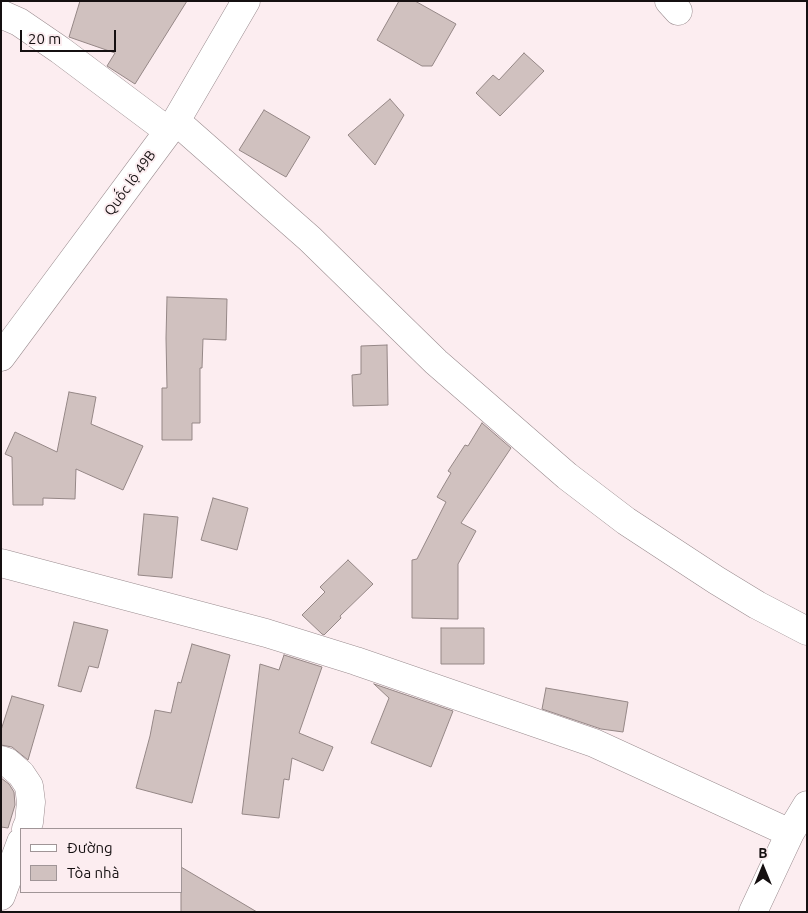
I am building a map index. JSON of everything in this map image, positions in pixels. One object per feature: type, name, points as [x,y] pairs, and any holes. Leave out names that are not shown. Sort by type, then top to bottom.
[{"type":"street","name":"Quốc lộ 49B","points":[[1,357],[172,126],[246,1]]},
{"type":"street","points":[[1,14],[19,22],[172,126],[310,239],[436,362],[567,476],[626,521],[716,580],[757,605],[807,631]]},
{"type":"street","points":[[1,563],[266,633],[365,664],[594,743],[790,833]]},
{"type":"street","points":[[1,760],[22,774],[29,786],[31,802],[26,828]]},
{"type":"street","points":[[753,912],[790,833],[807,805]]},
{"type":"street","points":[[1,896],[20,845]]},
{"type":"building","points":[[80,1],[187,1],[135,84],[107,66],[115,53],[69,37]]},
{"type":"building","points":[[399,1],[415,1],[456,24],[432,66],[422,66],[377,40]]},
{"type":"building","points":[[524,53],[544,71],[500,116],[476,93],[493,75],[499,80]]},
{"type":"building","points":[[390,99],[404,115],[375,165],[348,135]]},
{"type":"building","points":[[264,110],[310,137],[286,177],[239,150]]},
{"type":"building","points":[[167,297],[227,299],[226,340],[203,339],[202,368],[200,368],[200,423],[192,423],[192,440],[162,440],[162,388],[167,388]]},
{"type":"building","points":[[387,345],[388,405],[353,406],[352,375],[361,374],[361,346]]},
{"type":"building","points":[[69,392],[96,397],[91,424],[143,446],[123,490],[76,469],[75,499],[43,498],[43,505],[13,505],[12,457],[5,454],[15,432],[57,452]]},
{"type":"building","points":[[482,423],[511,448],[461,523],[476,531],[458,564],[458,619],[412,618],[412,560],[417,559],[446,502],[437,497],[451,473],[448,471],[465,445],[468,446]]},
{"type":"building","points":[[213,498],[248,508],[237,550],[201,540]]},
{"type":"building","points":[[144,514],[178,517],[172,578],[138,575]]},
{"type":"building","points":[[348,560],[373,584],[340,616],[341,618],[324,635],[302,615],[325,592],[320,587]]},
{"type":"building","points":[[74,622],[108,630],[98,668],[89,666],[81,692],[58,686]]},
{"type":"building","points":[[441,628],[484,628],[484,664],[441,664]]},
{"type":"building","points":[[192,644],[230,655],[192,803],[136,788],[155,710],[171,713],[178,682],[181,683]]},
{"type":"building","points":[[284,655],[322,667],[299,733],[333,747],[323,771],[292,758],[289,780],[284,779],[279,818],[242,814],[260,664],[279,670]]},
{"type":"building","points":[[374,684],[453,711],[431,767],[371,743],[389,698]]},
{"type":"building","points":[[546,688],[628,702],[623,732],[601,729],[542,709]]},
{"type":"building","points":[[12,696],[44,705],[28,760],[12,747],[1,745],[1,730]]},
{"type":"building","points":[[1,778],[9,784],[14,792],[15,805],[8,828],[1,827]]},
{"type":"building","points":[[182,868],[257,912],[181,912]]}]
